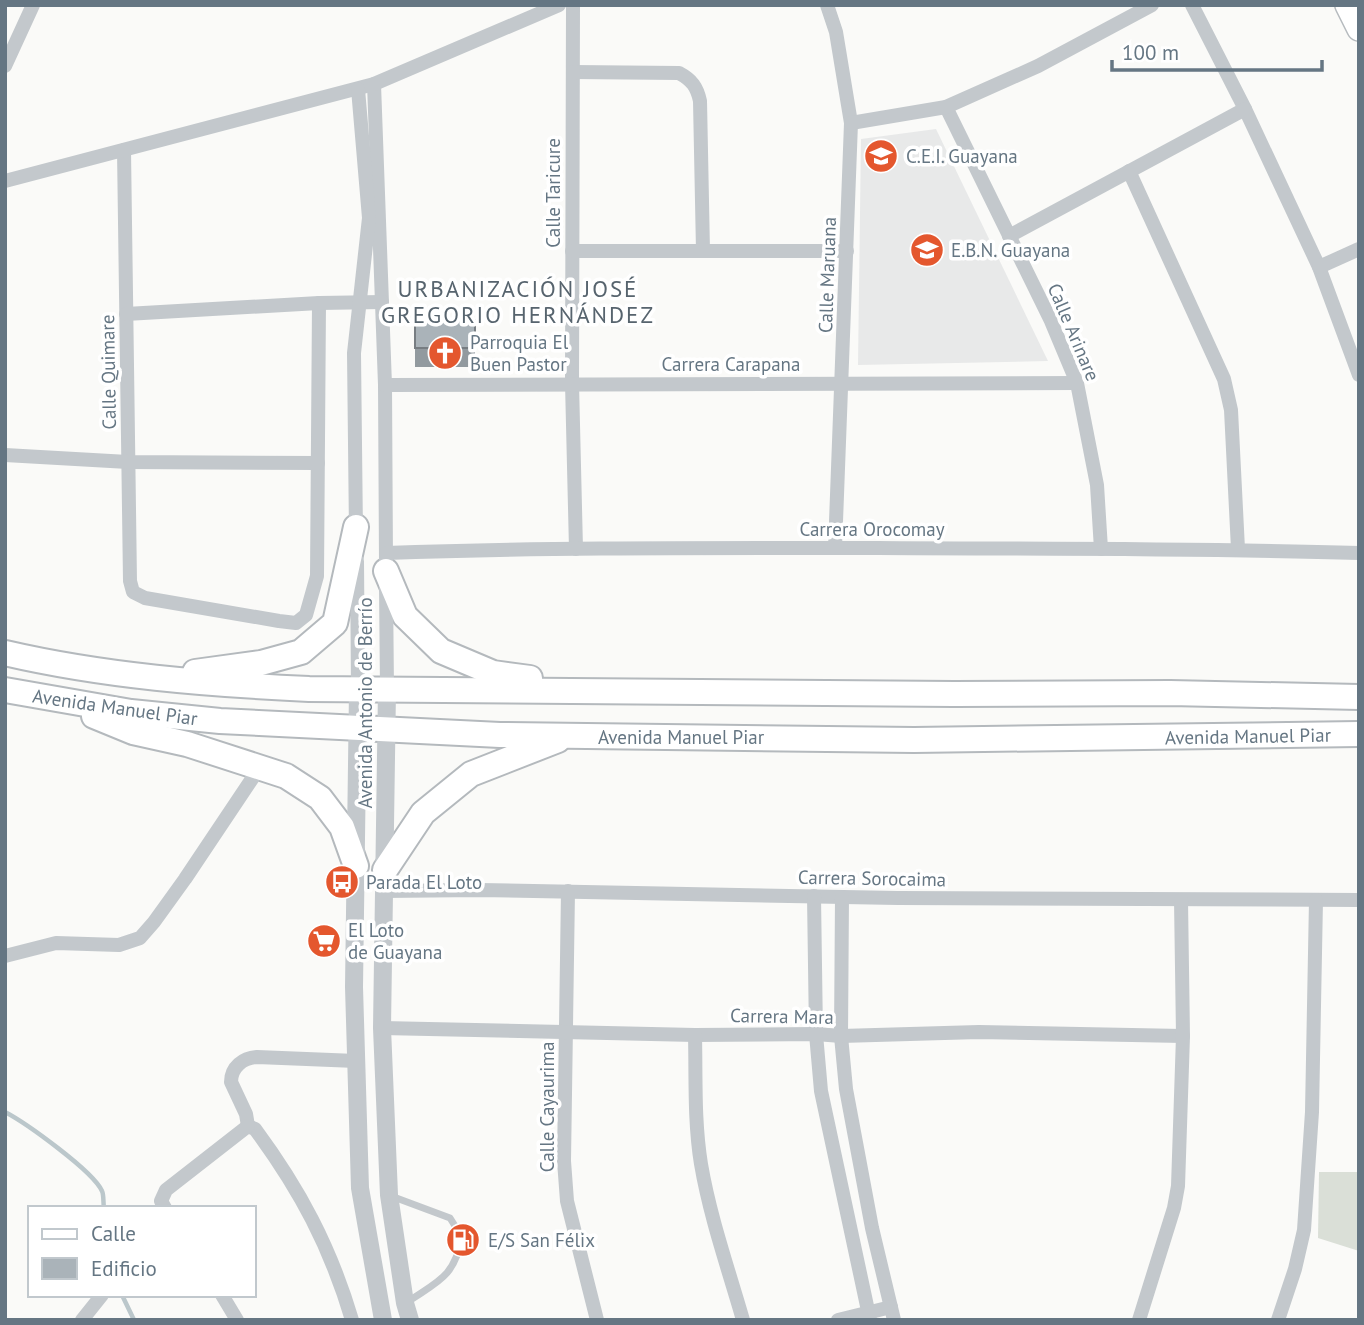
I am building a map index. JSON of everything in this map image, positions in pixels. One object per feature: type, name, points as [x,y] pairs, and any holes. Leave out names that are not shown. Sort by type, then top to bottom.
[{"type":"highway","points":[[155,678],[261,663],[301,652],[335,623],[356,527]]},
{"type":"highway","points":[[386,562],[405,616],[441,650],[493,673],[600,691]]},
{"type":"highway","name":"Avenida Manuel Piar","points":[[5,653],[155,678],[236,686],[358,690],[1170,693],[1359,697]]},
{"type":"highway","name":"Avenida Manuel Piar","points":[[5,691],[131,712],[220,721],[574,736],[914,740],[1359,734]]},
{"type":"highway","points":[[76,703],[92,715],[133,732],[187,744],[286,776],[320,798],[342,827],[356,866]]},
{"type":"highway","points":[[385,880],[423,813],[471,774],[574,736]]},
{"type":"main road","points":[[1347,5],[1359,29]]},
{"type":"street","points":[[5,66],[33,5]]},
{"type":"street","points":[[5,181],[374,84],[559,5]]},
{"type":"street","name":"Calle Taricure","points":[[573,5],[572,383],[576,549]]},
{"type":"street","name":"Calle Maruana","points":[[827,5],[836,32],[851,123],[835,548]]},
{"type":"street","points":[[851,123],[946,107],[1038,66],[1152,5]]},
{"type":"street","points":[[1192,5],[1319,267],[1359,375]]},
{"type":"street","points":[[573,72],[679,73],[691,79],[701,101],[703,251]]},
{"type":"street","name":"Avenida Antonio de Berrío","points":[[374,84],[386,385],[387,729],[382,1028],[389,1195],[407,1312]]},
{"type":"street","name":"Avenida Antonio de Berrío","points":[[358,89],[369,218],[354,353],[358,690],[354,987],[360,1188],[383,1320]]},
{"type":"street","name":"Calle Arinare","points":[[946,107],[1051,321],[1077,383],[1097,485],[1101,549]]},
{"type":"street","points":[[1009,236],[1245,110]]},
{"type":"street","name":"Calle Quimare","points":[[124,150],[130,581],[133,592],[145,598],[296,624],[306,615],[317,576],[318,463]]},
{"type":"street","points":[[1129,171],[1224,379],[1231,410],[1238,549]]},
{"type":"street","points":[[1319,267],[1359,249]]},
{"type":"street","points":[[572,251],[847,251]]},
{"type":"street","points":[[126,314],[382,302]]},
{"type":"street","points":[[5,455],[128,462],[318,463],[318,303]]},
{"type":"street","name":"Carrera Carapana","points":[[386,385],[1077,383]]},
{"type":"street","name":"Carrera Orocomay","points":[[386,562],[576,549],[1238,549],[1359,553]]},
{"type":"street","points":[[5,956],[56,943],[119,946],[140,938],[199,859],[260,767]]},
{"type":"street","name":"Carrera Sorocaima","points":[[385,880],[568,891],[842,897],[1359,900]]},
{"type":"street","name":"Calle Cayaurima","points":[[568,891],[564,1161],[567,1201],[597,1320]]},
{"type":"street","points":[[814,896],[816,1034],[821,1091],[869,1315]]},
{"type":"street","points":[[838,1320],[893,1313],[872,1228],[846,1089],[841,1036],[842,897]]},
{"type":"street","points":[[1139,1320],[1174,1208],[1178,1186],[1182,1036],[1181,900]]},
{"type":"street","points":[[1278,1320],[1295,1269],[1304,1230],[1312,1112],[1316,900]]},
{"type":"street","name":"Carrera Mara","points":[[382,1028],[566,1034],[841,1036],[979,1032],[1182,1036]]},
{"type":"street","points":[[695,1035],[696,1127],[701,1164],[710,1212],[743,1320]]},
{"type":"street","points":[[247,1126],[246,1114],[231,1082],[233,1072],[244,1060],[257,1057],[356,1061]]},
{"type":"street","points":[[164,1206],[161,1201],[166,1190],[247,1126]]},
{"type":"street","points":[[247,1126],[255,1129],[288,1174],[305,1204],[331,1259],[352,1320]]},
{"type":"street","points":[[82,1320],[100,1297]]},
{"type":"street","points":[[223,1297],[237,1320]]},
{"type":"lane","points":[[389,1195],[450,1218],[462,1237],[458,1257],[450,1273],[407,1312]]},
{"type":"shaded area","name":"E.B.N. Guayana","points":[[936,129],[1048,361],[858,365],[861,139]]},
{"type":"shaded area","points":[[1319,1172],[1359,1172],[1359,1251],[1318,1238]]},
{"type":"building","points":[[415,320],[475,320],[475,348],[415,348]]},
{"type":"waterway","points":[[5,1112],[43,1137],[86,1172],[102,1191],[104,1206]]},
{"type":"waterway","points":[[123,1297],[134,1320]]},
{"type":"place","name":"C.E.I. Guayana","points":[[881,156]]},
{"type":"place","name":"E.B.N. Guayana","points":[[927,250]]},
{"type":"place","name":"Parroquia El Buen Pastor","points":[[445,353]]},
{"type":"place","name":"Parada El Loto","points":[[342,882]]},
{"type":"place","name":"El Loto de Guayana","points":[[324,941]]},
{"type":"place","name":"E/S San Félix","points":[[463,1240]]},
{"type":"district","name":"URBANIZACIÓN JOSÉ GREGORIO HERNÁNDEZ","points":[[518,301]]}]
